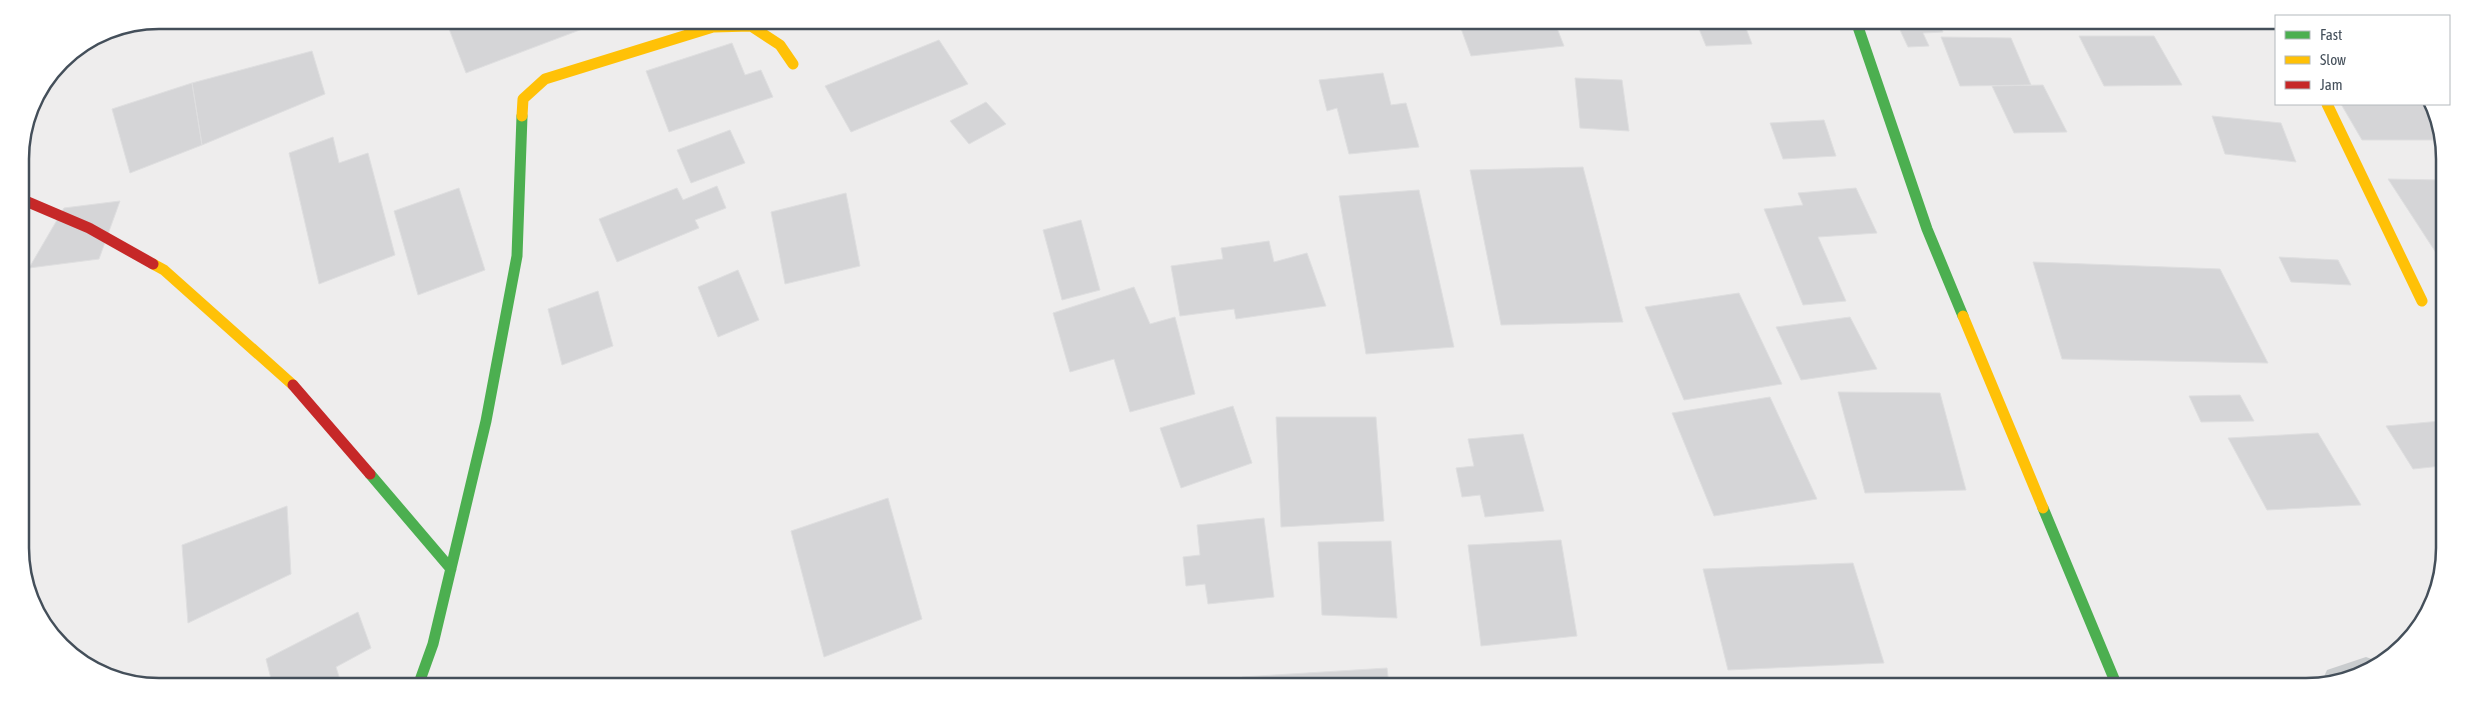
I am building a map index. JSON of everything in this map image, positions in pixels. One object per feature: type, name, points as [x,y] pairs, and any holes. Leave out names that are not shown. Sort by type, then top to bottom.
[{"type":"street","points":[[421,678],[433,644],[486,421],[518,256],[523,99],[545,79],[707,29]]},
{"type":"street","points":[[756,29],[780,45],[793,64]]},
{"type":"street","points":[[1859,29],[1928,229],[2113,678]]},
{"type":"street","points":[[2327,105],[2422,302]]},
{"type":"street","points":[[29,202],[89,228],[164,270],[286,376],[451,569]]},
{"type":"building","points":[[449,29],[582,29],[466,73]]},
{"type":"building","points":[[1461,29],[1557,29],[1564,46],[1471,56]]},
{"type":"building","points":[[1699,29],[1746,29],[1752,44],[1706,46]]},
{"type":"building","points":[[1942,29],[1943,32],[1923,33],[1929,46],[1908,47],[1900,30],[1869,30]]},
{"type":"building","points":[[2079,36],[2154,36],[2182,85],[2104,86]]},
{"type":"building","points":[[1941,37],[2011,38],[2031,85],[1960,86]]},
{"type":"building","points":[[939,40],[968,84],[851,132],[825,86]]},
{"type":"building","points":[[732,43],[745,75],[761,70],[773,97],[669,132],[646,71]]},
{"type":"building","points":[[312,51],[325,94],[202,145],[192,83]]},
{"type":"building","points":[[1383,73],[1391,105],[1406,103],[1419,147],[1349,154],[1337,108],[1327,111],[1319,80]]},
{"type":"building","points":[[1575,78],[1622,80],[1629,131],[1580,128]]},
{"type":"building","points":[[192,83],[202,145],[130,173],[112,109]]},
{"type":"building","points":[[2043,85],[2067,132],[2014,133],[1992,86]]},
{"type":"building","points":[[986,102],[1006,124],[969,144],[950,121]]},
{"type":"building","points":[[2342,105],[2424,105],[2435,140],[2362,140]]},
{"type":"building","points":[[2212,116],[2281,123],[2296,162],[2225,154]]},
{"type":"building","points":[[1824,120],[1836,156],[1783,159],[1770,123]]},
{"type":"building","points":[[730,130],[745,163],[691,183],[677,150]]},
{"type":"building","points":[[333,137],[339,163],[368,153],[395,255],[319,284],[289,153]]},
{"type":"building","points":[[1583,167],[1623,322],[1501,325],[1470,170]]},
{"type":"building","points":[[2388,179],[2436,180],[2436,253]]},
{"type":"building","points":[[717,186],[726,208],[695,220],[699,228],[617,262],[599,219],[677,188],[683,200]]},
{"type":"building","points":[[459,188],[485,270],[418,295],[394,211]]},
{"type":"building","points":[[1856,188],[1877,233],[1818,237],[1846,301],[1803,305],[1764,209],[1803,205],[1798,193]]},
{"type":"building","points":[[1419,190],[1454,347],[1366,354],[1339,196]]},
{"type":"building","points":[[846,193],[860,266],[785,284],[771,212]]},
{"type":"building","points":[[120,201],[99,259],[29,268],[64,208]]},
{"type":"building","points":[[1081,220],[1100,290],[1062,300],[1043,230]]},
{"type":"building","points":[[1269,241],[1274,262],[1307,253],[1326,306],[1236,319],[1234,309],[1180,316],[1171,266],[1223,259],[1221,248]]},
{"type":"building","points":[[2279,257],[2338,260],[2351,285],[2291,282]]},
{"type":"building","points":[[2033,262],[2220,269],[2268,363],[2062,359]]},
{"type":"building","points":[[738,270],[759,320],[718,337],[698,287]]},
{"type":"building","points":[[1134,287],[1150,324],[1175,317],[1195,394],[1130,412],[1114,359],[1070,372],[1053,313]]},
{"type":"building","points":[[598,291],[613,346],[562,365],[548,309]]},
{"type":"building","points":[[1739,293],[1782,384],[1684,400],[1645,307]]},
{"type":"building","points":[[1850,317],[1877,369],[1801,380],[1776,327]]},
{"type":"building","points":[[1838,392],[1940,393],[1966,490],[1865,493]]},
{"type":"building","points":[[2240,395],[2254,421],[2201,422],[2189,396]]},
{"type":"building","points":[[1770,397],[1817,499],[1714,516],[1672,413]]},
{"type":"building","points":[[1233,406],[1252,463],[1181,488],[1160,428]]},
{"type":"building","points":[[1276,417],[1376,417],[1384,521],[1281,527]]},
{"type":"building","points":[[2436,421],[2436,467],[2413,469],[2386,426]]},
{"type":"building","points":[[2318,433],[2361,505],[2267,510],[2228,438]]},
{"type":"building","points":[[1523,434],[1544,511],[1485,517],[1480,495],[1462,497],[1456,468],[1474,466],[1468,439]]},
{"type":"building","points":[[888,498],[922,619],[824,657],[791,531]]},
{"type":"building","points":[[287,506],[291,574],[188,623],[182,545]]},
{"type":"building","points":[[1264,518],[1274,597],[1208,604],[1205,584],[1186,586],[1183,557],[1200,555],[1197,525]]},
{"type":"building","points":[[1561,540],[1577,636],[1481,646],[1468,545]]},
{"type":"building","points":[[1391,541],[1397,618],[1322,615],[1318,542]]},
{"type":"building","points":[[1853,563],[1884,663],[1728,670],[1703,569]]},
{"type":"building","points":[[358,612],[371,648],[336,667],[339,678],[271,678],[266,659]]},
{"type":"building","points":[[1387,668],[1388,678],[1242,678]]},
{"type":"traffic: fast","points":[[1859,29],[1927,229],[1963,316]]},
{"type":"traffic: fast","points":[[421,678],[433,644],[486,421],[517,256],[522,116]]},
{"type":"traffic: fast","points":[[370,474],[451,569]]},
{"type":"traffic: fast","points":[[2043,508],[2114,678]]},
{"type":"traffic: slow","points":[[522,116],[523,99],[545,79],[707,29]]},
{"type":"traffic: slow","points":[[756,29],[780,45],[793,64]]},
{"type":"traffic: slow","points":[[2327,105],[2422,301]]},
{"type":"traffic: slow","points":[[153,264],[164,270],[293,385]]},
{"type":"traffic: slow","points":[[1963,316],[2043,508]]},
{"type":"traffic: jam","points":[[29,202],[89,228],[153,264]]},
{"type":"traffic: jam","points":[[293,385],[370,474]]}]
